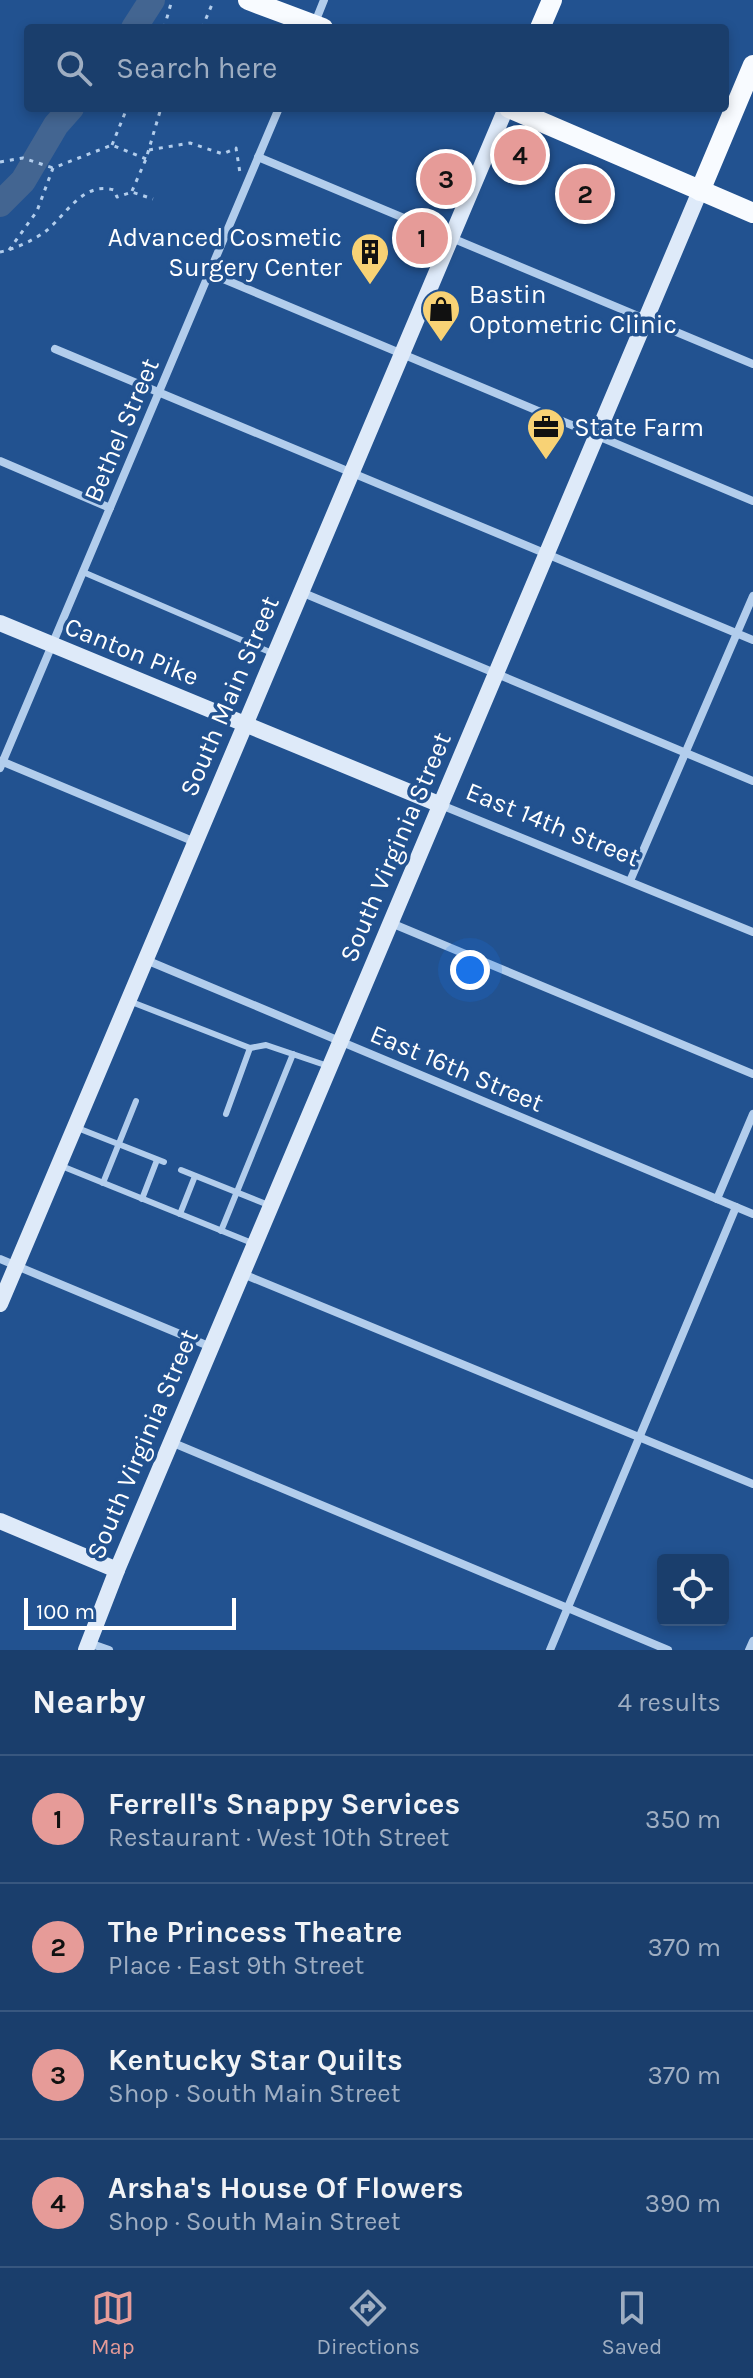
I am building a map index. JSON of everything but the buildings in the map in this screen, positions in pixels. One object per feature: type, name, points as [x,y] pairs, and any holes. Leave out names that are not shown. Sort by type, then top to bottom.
[{"type":"main road","points":[[248,0],[308,24]]},
{"type":"main road","points":[[542,24],[552,0]]},
{"type":"main road","name":"South Virginia Street","points":[[87,1646],[753,65]]},
{"type":"main road","name":"South Main Street","points":[[0,1304],[506,112]]},
{"type":"main road","points":[[517,112],[753,213]]},
{"type":"main road","name":"Canton Pike","points":[[0,623],[246,723]]},
{"type":"main road","name":"East 14th Street","points":[[246,723],[441,805]]},
{"type":"main road","points":[[0,1521],[117,1570]]},
{"type":"street","points":[[317,24],[324,0]]},
{"type":"street","name":"Bethel Street","points":[[1,764],[277,112]]},
{"type":"street","points":[[258,157],[753,364]]},
{"type":"street","points":[[209,273],[753,501]]},
{"type":"street","points":[[55,349],[753,640]]},
{"type":"street","points":[[0,461],[110,508]]},
{"type":"street","points":[[301,592],[753,781]]},
{"type":"street","points":[[630,881],[753,596]]},
{"type":"street","points":[[1,764],[196,842]]},
{"type":"street","name":"East 14th Street","points":[[441,805],[753,932]]},
{"type":"street","points":[[391,923],[753,1074]]},
{"type":"street","name":"East 16th Street","points":[[146,960],[753,1214]]},
{"type":"street","points":[[717,1199],[753,1114]]},
{"type":"street","points":[[550,1650],[736,1207]]},
{"type":"street","points":[[0,1259],[211,1347]]},
{"type":"street","points":[[242,1274],[753,1484]]},
{"type":"street","points":[[171,1442],[668,1650]]},
{"type":"street","points":[[749,1650],[753,1641]]},
{"type":"street","points":[[87,1646],[109,1650]]},
{"type":"lane","points":[[83,572],[275,655]]},
{"type":"lane","points":[[129,1001],[250,1048],[266,1045],[330,1067]]},
{"type":"lane","points":[[226,1114],[250,1048]]},
{"type":"lane","points":[[221,1231],[293,1054]]},
{"type":"lane","points":[[103,1183],[136,1101]]},
{"type":"lane","points":[[75,1127],[160,1161],[142,1199]]},
{"type":"lane","points":[[59,1165],[255,1244]]},
{"type":"lane","points":[[181,1170],[271,1206]]},
{"type":"lane","points":[[180,1214],[195,1176]]},
{"type":"path","points":[[165,24],[172,0]]},
{"type":"path","points":[[204,24],[213,2]]},
{"type":"path","points":[[112,145],[125,112]]},
{"type":"path","points":[[132,192],[160,112]]},
{"type":"path","points":[[149,150],[190,143],[223,154],[236,148],[241,176]]},
{"type":"path","points":[[9,250],[37,211],[53,168],[112,145],[146,159]]},
{"type":"path","points":[[0,162],[23,158],[49,164],[53,168]]},
{"type":"path","points":[[0,252],[46,232],[70,206],[89,193],[108,188],[114,190],[117,197],[132,192],[153,199]]},
{"type":"waterway","points":[[137,24],[152,0]]},
{"type":"waterway","points":[[0,204],[23,181],[56,125],[67,112]]},
{"type":"place","name":"Arsha's House Of Flowers","points":[[520,155]]},
{"type":"place","name":"Kentucky Star Quilts","points":[[446,179]]},
{"type":"place","name":"The Princess Theatre","points":[[585,194]]},
{"type":"place","name":"Ferrell's Snappy Services","points":[[422,238]]},
{"type":"place","name":"Advanced Cosmetic Surgery Center","points":[[370,286]]},
{"type":"place","name":"Bastin Optometric Clinic","points":[[441,343]]},
{"type":"place","name":"State Farm","points":[[546,461]]}]
